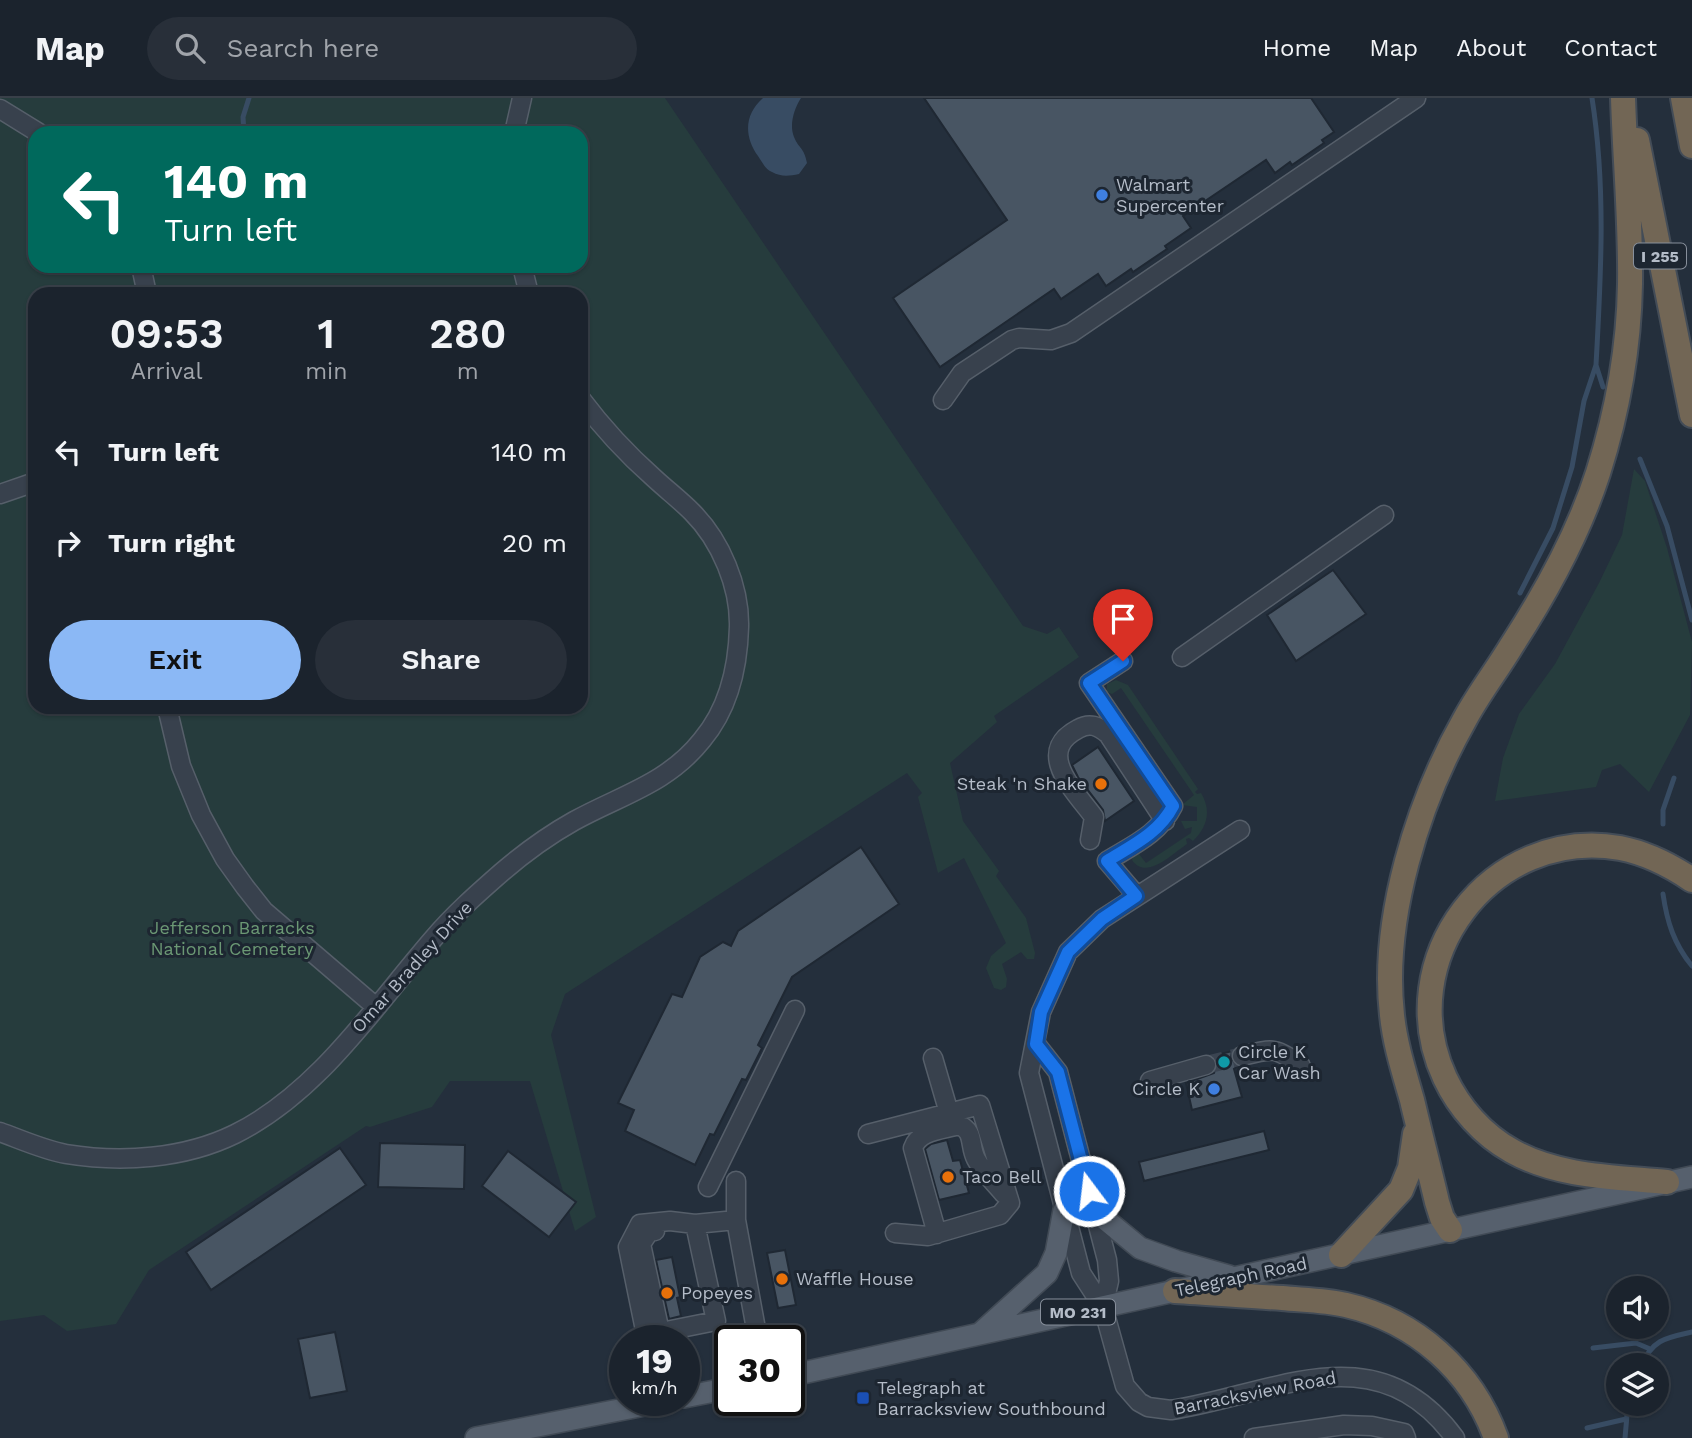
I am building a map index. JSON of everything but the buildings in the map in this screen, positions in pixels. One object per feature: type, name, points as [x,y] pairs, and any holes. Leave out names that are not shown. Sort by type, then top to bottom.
[{"type":"highway","points":[[1450,1230],[1439,1210],[1397,1046],[1392,1013],[1394,928],[1402,886],[1422,815],[1444,760],[1465,718],[1514,643],[1565,555],[1597,475],[1610,430],[1626,341],[1630,288],[1630,227],[1623,98]]},
{"type":"highway","name":"I 255","points":[[1629,98],[1692,415]]},
{"type":"highway","points":[[1683,98],[1692,146]]},
{"type":"highway","points":[[1667,1182],[1550,1167],[1513,1152],[1495,1141],[1465,1111],[1450,1090],[1439,1065],[1429,1021],[1430,993],[1440,951],[1460,914],[1492,881],[1524,861],[1563,849],[1602,846],[1621,848],[1660,860],[1692,880]]},
{"type":"highway","points":[[1341,1255],[1402,1190],[1410,1168],[1417,1120]]},
{"type":"highway","points":[[1175,1291],[1326,1301],[1362,1309],[1405,1327],[1441,1353],[1472,1390],[1496,1438]]},
{"type":"main road","name":"Telegraph Road","points":[[805,1372],[1692,1177]]},
{"type":"main road","points":[[981,1334],[1047,1273],[1056,1253],[1064,1210]]},
{"type":"main road","points":[[1094,1211],[1140,1248],[1235,1278]]},
{"type":"main road","points":[[477,1438],[609,1411]]},
{"type":"street","points":[[516,126],[522,98]]},
{"type":"street","points":[[943,400],[962,373],[991,354],[1019,338],[1051,340],[1071,333],[1416,98]]},
{"type":"street","points":[[0,109],[28,126]]},
{"type":"street","name":"Omar Bradley Drive","points":[[0,1132],[64,1153],[109,1159],[165,1155],[233,1135],[265,1117],[326,1064],[436,935],[504,870],[572,822],[656,781],[688,757],[704,738],[725,702],[737,658],[737,601],[721,553],[695,514],[653,478],[588,408]]},
{"type":"street","points":[[0,494],[28,484]]},
{"type":"street","points":[[1182,657],[1384,514]]},
{"type":"street","points":[[1123,661],[1089,683],[1173,806],[1166,821],[1158,828],[1107,861],[1136,896]]},
{"type":"street","points":[[169,714],[181,766],[201,815],[225,859],[264,911],[376,1007]]},
{"type":"street","points":[[1090,840],[1094,817],[1064,776],[1057,761],[1057,749],[1061,741],[1088,725],[1098,726],[1108,733],[1166,821]]},
{"type":"street","name":"Barracksview Road","points":[[1240,830],[1102,919],[1068,952],[1041,1012],[1029,1073],[1081,1273],[1103,1307],[1125,1386],[1139,1402],[1148,1407],[1171,1410],[1319,1377],[1358,1377],[1382,1382],[1416,1399],[1443,1422],[1455,1438]]},
{"type":"street","points":[[708,1187],[795,1010]]},
{"type":"street","name":"Barracksview Road","points":[[1036,1044],[1058,1072],[1107,1260],[1109,1281],[1103,1307]]},
{"type":"street","points":[[1242,1056],[1268,1049],[1281,1051],[1301,1066]]},
{"type":"street","points":[[933,1058],[949,1113]]},
{"type":"street","points":[[1150,1081],[1206,1065]]},
{"type":"street","points":[[868,1134],[980,1105],[1010,1203]]},
{"type":"street","points":[[933,1235],[913,1148],[921,1136],[959,1125],[965,1128],[969,1132],[975,1158],[1010,1203]]},
{"type":"street","points":[[897,1126],[933,1235]]},
{"type":"street","points":[[736,1181],[736,1220],[755,1325]]},
{"type":"street","points":[[895,1233],[933,1235],[1000,1215],[1010,1203]]},
{"type":"street","points":[[648,1325],[628,1247],[640,1224],[736,1220]]},
{"type":"street","points":[[688,1224],[716,1321],[699,1325]]},
{"type":"street","points":[[1254,1438],[1344,1425],[1372,1426],[1405,1435]]},
{"type":"green space","name":"Jefferson Barracks National Cemetery","points":[[0,98],[665,98],[1023,626],[1047,634],[1059,627],[1079,657],[994,716],[997,722],[950,763],[963,821],[999,871],[996,876],[1026,918],[1035,953],[1034,959],[1027,959],[1021,952],[1002,964],[1007,979],[1006,987],[1001,990],[994,988],[986,968],[991,956],[1006,943],[964,858],[938,873],[918,797],[922,793],[907,773],[565,994],[551,1035],[596,1217],[575,1231],[530,1081],[450,1081],[432,1107],[366,1126],[149,1270],[116,1324],[67,1331],[44,1315],[0,1321]]},
{"type":"green space","points":[[1634,469],[1645,481],[1667,548],[1692,642],[1690,715],[1649,792],[1620,764],[1602,770],[1596,787],[1495,801],[1503,758],[1519,714],[1555,664],[1622,535]]},
{"type":"green space","points":[[1116,680],[1128,685],[1198,789],[1195,792],[1201,793],[1206,806],[1205,824],[1193,841],[1186,839],[1187,844],[1152,867],[1138,866],[1132,860],[1133,854],[1139,854],[1146,863],[1191,833],[1192,827],[1185,829],[1181,821],[1197,821],[1197,807],[1182,805],[1194,795],[1121,688],[1112,694],[1107,692],[1107,684]]},
{"type":"water","points":[[763,98],[801,98],[792,122],[794,137],[807,163],[799,174],[775,174],[764,166],[753,148],[748,133],[749,119]]},
{"type":"waterway","points":[[244,126],[243,117],[249,98]]},
{"type":"waterway","points":[[1592,98],[1601,198],[1596,365],[1603,387]]},
{"type":"waterway","points":[[1520,593],[1553,528],[1572,467],[1584,401],[1596,365]]},
{"type":"waterway","points":[[1640,459],[1667,526],[1692,620]]},
{"type":"waterway","points":[[1663,824],[1663,810],[1674,778]]},
{"type":"waterway","points":[[1663,894],[1672,932],[1692,966]]},
{"type":"waterway","points":[[1648,1353],[1661,1341],[1692,1332]]},
{"type":"waterway","points":[[1593,1348],[1636,1343],[1650,1349]]},
{"type":"waterway","points":[[1625,1438],[1627,1416]]},
{"type":"waterway","points":[[1587,1428],[1626,1419]]},
{"type":"tunnel","points":[[1206,1065],[1242,1056]]},
{"type":"place","name":"Walmart Supercenter","points":[[1102,195]]},
{"type":"place","name":"Steak 'n Shake","points":[[1101,784]]},
{"type":"place","name":"Circle K Car Wash","points":[[1224,1062]]},
{"type":"place","name":"Circle K","points":[[1214,1089]]},
{"type":"place","name":"Taco Bell","points":[[948,1177]]},
{"type":"place","name":"Waffle House","points":[[782,1279]]},
{"type":"place","name":"Popeyes","points":[[667,1293]]},
{"type":"place","name":"Telegraph at Barracksview Southbound","points":[[863,1398]]},
{"type":"route","points":[[1089,1191],[1058,1072],[1036,1044],[1041,1012],[1068,952],[1102,919],[1136,896],[1107,861],[1158,828],[1166,821],[1173,806],[1089,683],[1123,661]]}]
